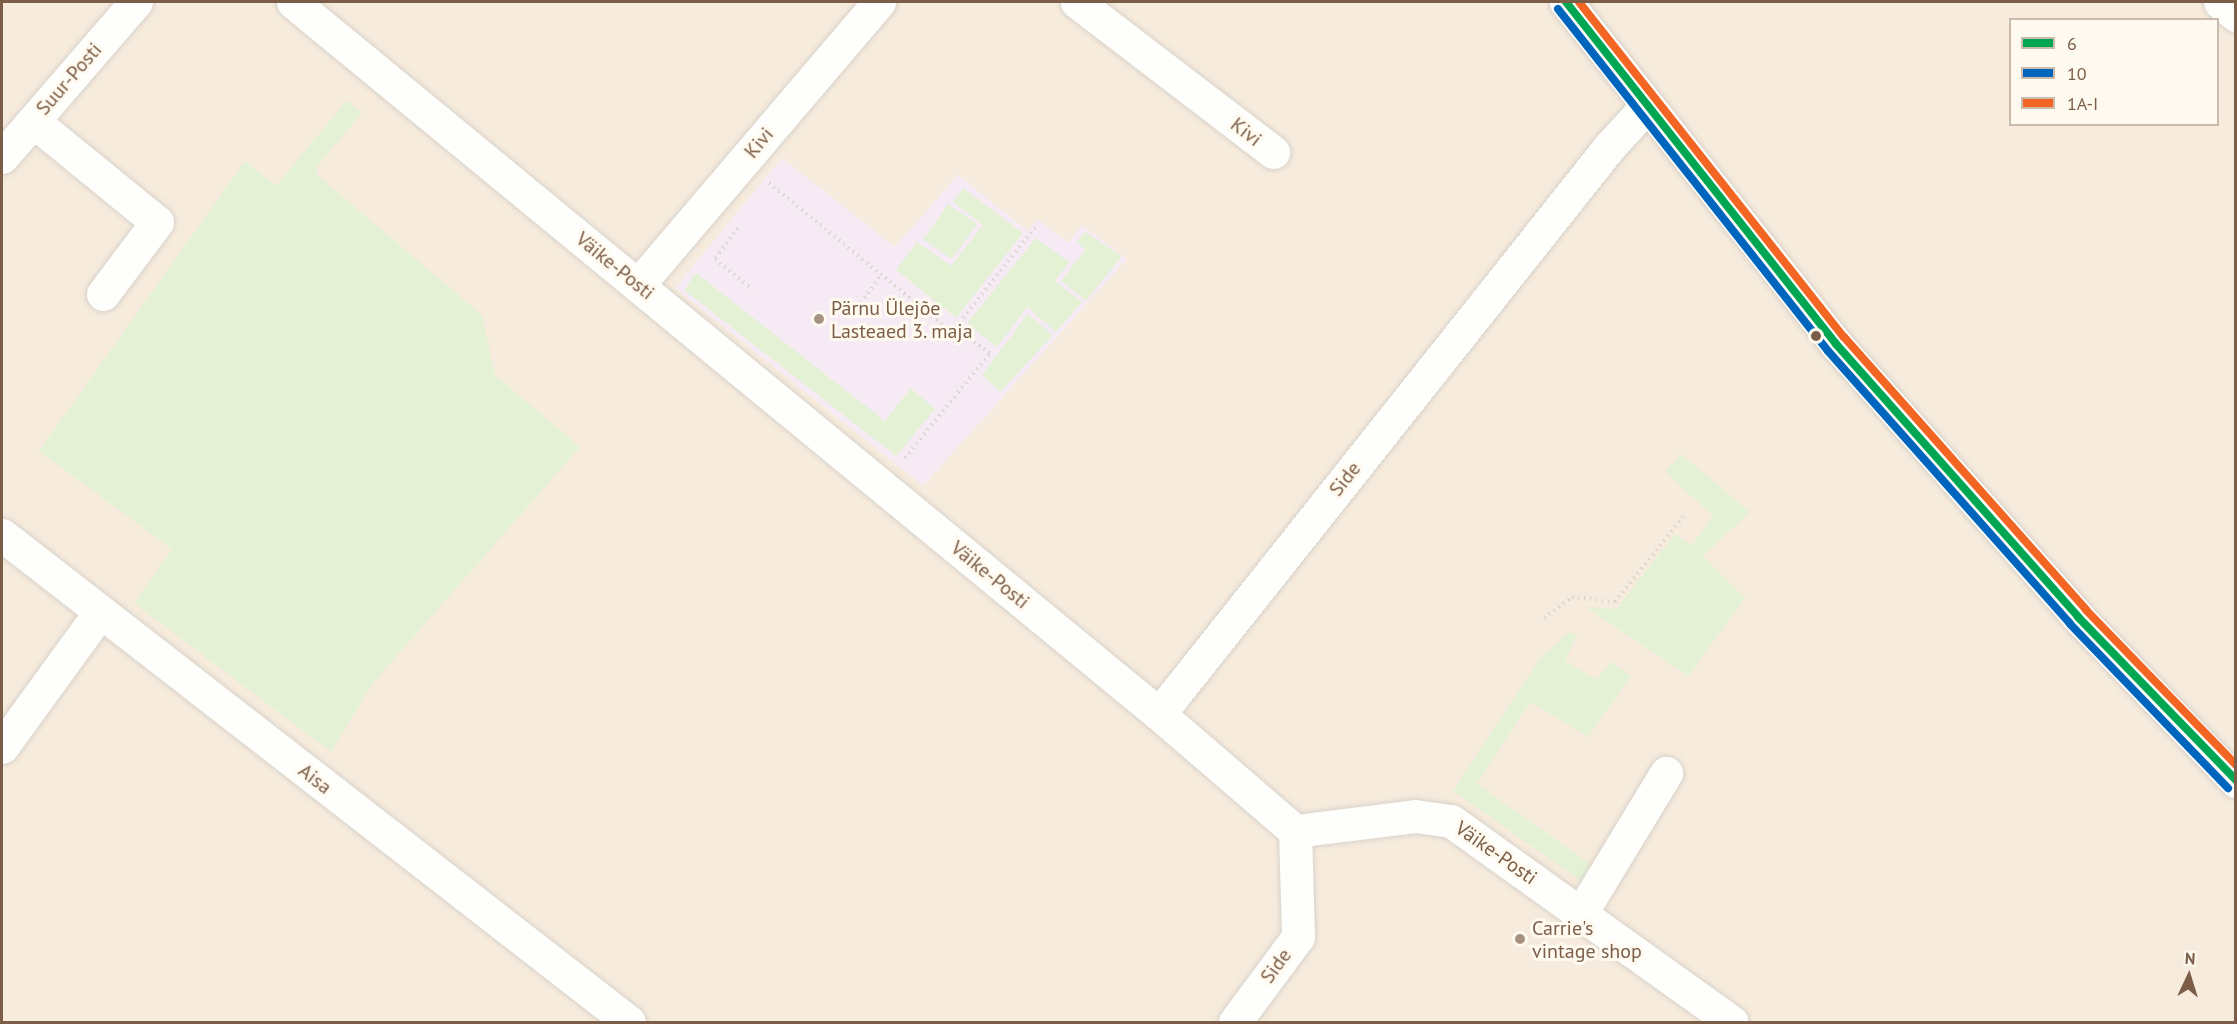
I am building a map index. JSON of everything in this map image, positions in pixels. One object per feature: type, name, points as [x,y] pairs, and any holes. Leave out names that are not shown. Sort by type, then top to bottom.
[{"type":"street","name":"Suur-Posti","points":[[2,157],[136,2]]},
{"type":"street","name":"Väike-Posti","points":[[293,2],[1159,714],[1295,831],[1415,816],[1451,821],[1732,1023]]},
{"type":"street","name":"Kivi","points":[[638,285],[879,2]]},
{"type":"street","name":"Kivi","points":[[1077,2],[1273,152]]},
{"type":"street","points":[[1566,2],[1646,107],[1836,344],[2078,617],[2235,781]]},
{"type":"street","points":[[2220,2],[2235,15]]},
{"type":"street","name":"Side","points":[[1159,714],[1610,146],[1646,107]]},
{"type":"street","points":[[33,121],[157,222],[103,294]]},
{"type":"street","name":"Aisa","points":[[2,535],[629,1023]]},
{"type":"street","points":[[2,747],[100,612]]},
{"type":"street","points":[[1581,914],[1666,772]]},
{"type":"street","name":"Side","points":[[1235,1023],[1298,937],[1295,831]]},
{"type":"path","points":[[765,179],[952,332],[1036,226]]},
{"type":"path","points":[[763,193],[770,184]]},
{"type":"path","points":[[743,221],[715,259],[752,289]]},
{"type":"path","points":[[861,303],[881,274]]},
{"type":"path","points":[[898,466],[990,354],[955,329]]},
{"type":"path","points":[[1544,618],[1572,597],[1615,602],[1683,517]]},
{"type":"shaded area","points":[[2,2],[2235,2],[2235,1022],[2,1022]]},
{"type":"shaded area","points":[[782,158],[895,247],[958,175],[1028,231],[1037,219],[1068,243],[1082,225],[1127,259],[923,486],[675,288]]},
{"type":"green space","points":[[347,100],[362,113],[317,166],[317,175],[482,315],[495,375],[580,447],[373,683],[331,752],[134,603],[172,549],[39,451],[245,161],[276,186]]},
{"type":"green space","points":[[963,188],[1023,233],[956,318],[896,270],[917,242],[951,266],[983,225],[953,202]]},
{"type":"green space","points":[[948,204],[977,224],[952,259],[923,239]]},
{"type":"green space","points":[[1085,232],[1122,256],[1086,301],[1061,281],[1085,250],[1077,241]]},
{"type":"green space","points":[[1036,238],[1069,262],[1055,281],[1082,302],[1056,332],[1027,307],[997,347],[967,323]]},
{"type":"green space","points":[[696,273],[885,421],[911,388],[935,409],[896,456],[684,290]]},
{"type":"green space","points":[[1028,314],[1053,335],[1000,392],[982,375]]},
{"type":"green space","points":[[1681,454],[1750,512],[1703,556],[1745,598],[1688,676],[1586,607],[1616,609],[1675,534],[1692,545],[1713,516],[1665,472]]},
{"type":"green space","points":[[1569,632],[1577,636],[1565,661],[1596,679],[1611,662],[1631,676],[1588,737],[1530,702],[1477,784],[1595,867],[1584,883],[1453,791],[1538,661]]},
{"type":"transit line","name":"6","points":[[1566,2],[1836,344],[2078,617],[2236,780]]},
{"type":"transit line","name":"1A-I","points":[[1579,2],[1844,337],[2086,610],[2236,765]]},
{"type":"transit line","name":"10","points":[[1558,9],[1828,351],[2070,624],[2228,788]]},
{"type":"place","name":"Pärnu Ülejõe Lasteaed 3. maja","points":[[819,319]]},
{"type":"place","name":"Carrie's vintage shop","points":[[1520,939]]}]
